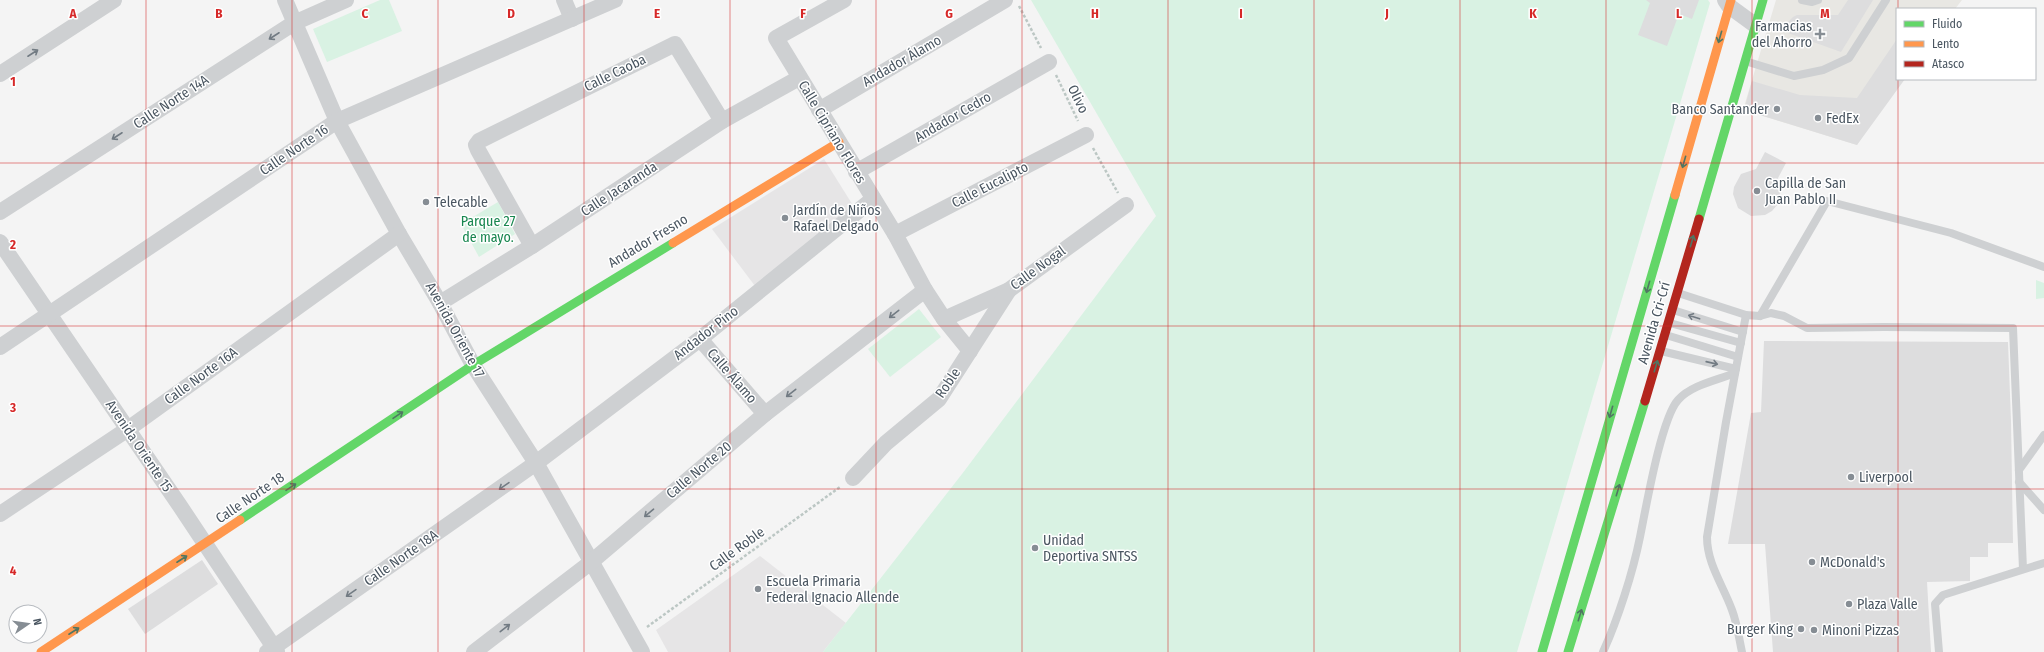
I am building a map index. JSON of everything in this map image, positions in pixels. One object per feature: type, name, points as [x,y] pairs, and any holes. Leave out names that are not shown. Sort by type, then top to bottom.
[{"type":"main road","name":"Avenida Cri-Crí","points":[[1568,652],[1669,322],[1762,0]]},
{"type":"main road","name":"Avenida Cri-Crí","points":[[1542,652],[1728,2]]},
{"type":"main road","name":"Andador Fresno","points":[[473,365],[839,142]]},
{"type":"main road","name":"Calle Norte 18","points":[[41,652],[206,544],[473,365]]},
{"type":"street","points":[[0,74],[114,0]]},
{"type":"street","name":"Avenida Oriente 17","points":[[285,0],[337,121],[399,234],[440,303],[473,365],[536,464],[590,563],[642,652]]},
{"type":"street","name":"Calle Norte 14A","points":[[0,212],[294,23],[346,0]]},
{"type":"street","points":[[564,0],[572,19]]},
{"type":"street","name":"Calle Norte 16","points":[[0,347],[337,121],[615,0]]},
{"type":"street","name":"Calle Cipriano Flores","points":[[844,0],[776,38],[895,234],[925,290],[944,319],[970,350]]},
{"type":"street","name":"Andador Álamo","points":[[819,110],[1005,0]]},
{"type":"street","points":[[1728,2],[1755,25]]},
{"type":"street","name":"Calle Caoba","points":[[532,246],[476,145],[479,141],[675,44],[722,121]]},
{"type":"street","name":"Andador Cedro","points":[[856,172],[1049,62]]},
{"type":"street","name":"Calle Jacaranda","points":[[440,303],[532,246],[722,121],[799,78]]},
{"type":"street","name":"Calle Eucalipto","points":[[895,234],[1086,135]]},
{"type":"street","name":"Andador Pino","points":[[536,464],[700,339],[873,199]]},
{"type":"street","name":"Calle Nogal","points":[[944,319],[1009,290],[1126,205]]},
{"type":"street","name":"Calle Norte 16A","points":[[0,514],[128,429],[399,234]]},
{"type":"street","name":"Avenida Oriente 15","points":[[0,242],[206,544],[273,651]]},
{"type":"street","name":"Calle Norte 20","points":[[474,652],[590,563],[765,414],[925,290]]},
{"type":"street","name":"Roble","points":[[852,478],[886,443],[939,399],[1009,290]]},
{"type":"street","name":"Calle Álamo","points":[[700,339],[765,414]]},
{"type":"street","name":"Calle Norte 18A","points":[[273,651],[536,464]]},
{"type":"lane","points":[[1802,0],[1812,2],[1818,0]]},
{"type":"lane","points":[[1744,61],[1794,76],[1823,70],[1849,58],[1886,0]]},
{"type":"lane","points":[[1760,316],[1827,201],[1951,233],[2044,267]]},
{"type":"lane","points":[[1677,292],[1746,315],[1760,316],[1771,313],[1784,316],[1807,328],[2013,328],[2023,569]]},
{"type":"lane","points":[[1672,310],[1743,332]]},
{"type":"lane","points":[[1742,652],[1737,627],[1731,608],[1713,568],[1707,550],[1711,510],[1746,315]]},
{"type":"lane","points":[[1669,322],[1741,343]]},
{"type":"lane","points":[[1665,335],[1738,357]]},
{"type":"lane","points":[[1660,351],[1736,371]]},
{"type":"lane","points":[[1603,652],[1631,571],[1660,446],[1671,410],[1678,400],[1689,392],[1736,371]]},
{"type":"lane","points":[[2019,470],[2044,435]]},
{"type":"lane","points":[[2019,482],[2044,510]]},
{"type":"lane","points":[[1939,652],[1935,604],[1937,599],[1943,595],[2044,563]]},
{"type":"path","name":"Olivo","points":[[1016,0],[1086,135],[1126,205]]},
{"type":"path","name":"Calle Roble","points":[[633,637],[852,478]]},
{"type":"shaded area","points":[[1776,0],[1962,0],[1956,8],[1896,8],[1896,80],[1857,145],[1743,110]]},
{"type":"shaded area","name":"Jardín de Niños Rafael Delgado","points":[[824,159],[854,207],[755,286],[712,229]]},
{"type":"shaded area","name":"Escuela Primaria Federal Ignacio Allende","points":[[760,556],[846,623],[823,652],[668,652],[656,630]]},
{"type":"green space","points":[[380,0],[389,0],[402,31],[327,62],[313,29]]},
{"type":"green space","points":[[1031,0],[1708,0],[1710,3],[1517,652],[823,652],[962,474],[1156,216]]},
{"type":"green space","name":"Parque 27 de mayo.","points":[[498,202],[515,234],[479,257],[461,224]]},
{"type":"green space","points":[[2036,280],[2044,283],[2044,298],[2036,299]]},
{"type":"green space","points":[[919,309],[941,337],[890,377],[868,349]]},
{"type":"building","points":[[1646,0],[1699,0],[1692,19],[1679,14],[1667,46],[1638,35],[1650,3]]},
{"type":"building","name":"Farmacias del Ahorro","points":[[1848,0],[1873,0],[1841,52],[1788,33],[1788,22],[1793,17],[1797,15],[1838,15]]},
{"type":"building","points":[[1896,40],[1896,80],[1904,80],[1857,145],[1744,110],[1752,81],[1800,95],[1857,98]]},
{"type":"building","name":"Capilla de San Juan Pablo II","points":[[1765,152],[1786,163],[1777,180],[1780,188],[1780,196],[1778,204],[1772,211],[1765,215],[1751,216],[1738,208],[1733,194],[1734,187],[1741,174],[1756,169]]},
{"type":"building","name":"Liverpool","points":[[1764,341],[2008,342],[2013,543],[1988,543],[1988,557],[1970,557],[1970,581],[1927,582],[1931,652],[1773,652],[1765,544],[1728,544],[1751,413],[1761,412]]},
{"type":"building","points":[[202,560],[218,584],[145,634],[128,609]]},
{"type":"traffic: fast","points":[[1699,219],[1763,0]]},
{"type":"traffic: fast","points":[[1542,652],[1675,195]]},
{"type":"traffic: fast","points":[[240,520],[473,365],[673,243]]},
{"type":"traffic: fast","points":[[1568,652],[1645,401]]},
{"type":"traffic: slow","points":[[1675,195],[1731,0]]},
{"type":"traffic: slow","points":[[673,243],[839,142]]},
{"type":"traffic: slow","points":[[41,652],[240,520]]},
{"type":"traffic: jam","points":[[1645,401],[1699,219]]},
{"type":"place","name":"Farmacias del Ahorro","points":[[1820,34]]},
{"type":"place","name":"Banco Santander","points":[[1777,109]]},
{"type":"place","name":"FedEx","points":[[1818,118]]},
{"type":"place","name":"Capilla de San Juan Pablo II","points":[[1757,191]]},
{"type":"place","name":"Telecable","points":[[426,202]]},
{"type":"place","name":"Jardín de Niños Rafael Delgado","points":[[785,218]]},
{"type":"place","name":"Liverpool","points":[[1851,477]]},
{"type":"place","name":"Unidad Deportiva SNTSS","points":[[1035,548]]},
{"type":"place","name":"McDonald's","points":[[1812,562]]},
{"type":"place","name":"Escuela Primaria Federal Ignacio Allende","points":[[758,589]]},
{"type":"place","name":"Plaza Valle","points":[[1849,604]]},
{"type":"place","name":"Burger King","points":[[1801,629]]},
{"type":"place","name":"Minoni Pizzas","points":[[1814,630]]}]
